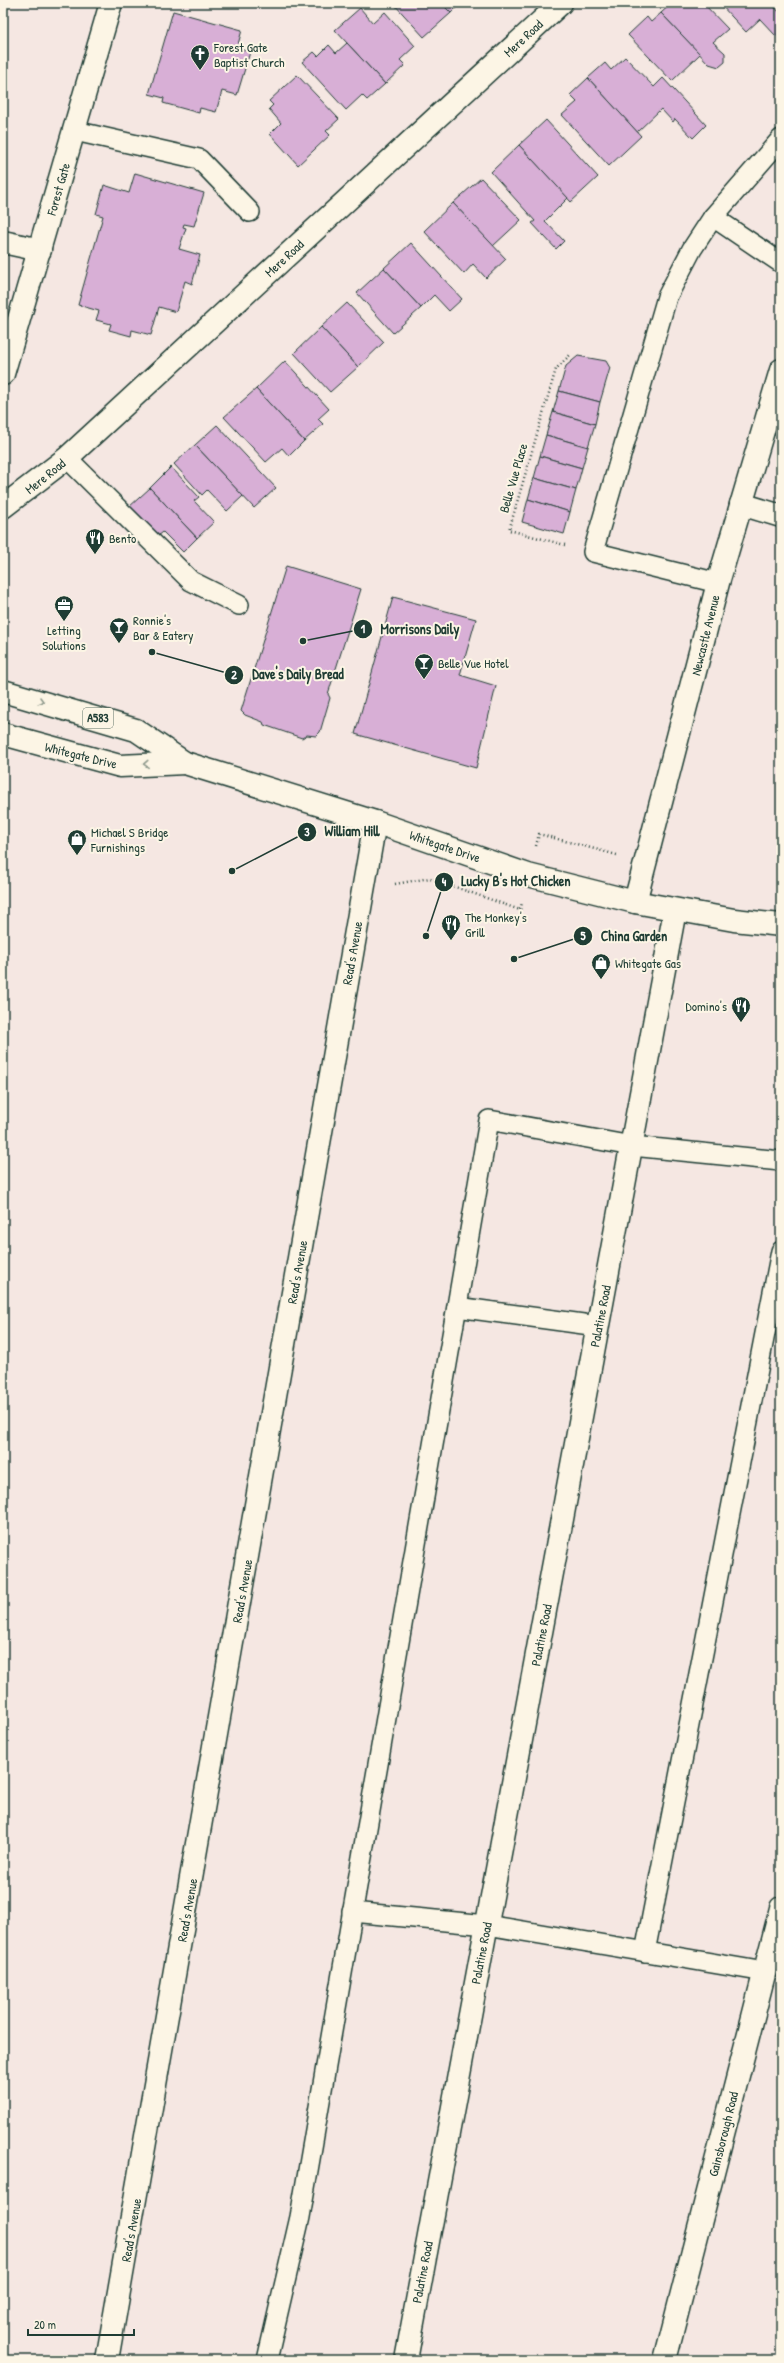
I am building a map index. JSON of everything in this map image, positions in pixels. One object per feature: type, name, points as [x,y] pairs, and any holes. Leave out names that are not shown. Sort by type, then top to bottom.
[{"type":"street","name":"Forest Gate","points":[[3,374],[75,131],[111,3]]},
{"type":"street","name":"Mere Road","points":[[3,507],[67,458],[561,3]]},
{"type":"street","points":[[3,242],[40,250]]},
{"type":"street","name":"Newcastle Avenue","points":[[635,902],[718,583],[781,370]]},
{"type":"street","points":[[741,504],[781,516]]},
{"type":"street","name":"Whitegate Drive","points":[[3,691],[136,730],[185,763],[375,822],[528,875],[635,902],[675,910],[734,920],[781,925]]},
{"type":"street","name":"Whitegate Drive","points":[[3,734],[120,766],[185,763]]},
{"type":"street","name":"Read's Avenue","points":[[107,2360],[375,822]]},
{"type":"street","name":"Palatine Road","points":[[406,2360],[675,910]]},
{"type":"street","name":"Gainsborough Road","points":[[665,2360],[781,1908]]},
{"type":"lane","points":[[75,131],[198,159],[250,212]]},
{"type":"lane","points":[[718,583],[593,552],[667,297],[692,249],[713,217],[781,139]]},
{"type":"lane","points":[[713,217],[781,264]]},
{"type":"lane","points":[[67,458],[191,581],[239,605]]},
{"type":"lane","points":[[267,2360],[300,2217],[489,1120],[632,1146],[781,1161]]},
{"type":"lane","points":[[645,1952],[781,1251]]},
{"type":"lane","points":[[457,1307],[598,1326]]},
{"type":"lane","points":[[352,1912],[487,1925],[765,1972]]},
{"type":"path","name":"Belle Vue Place","points":[[571,354],[556,369],[509,530],[593,552]]},
{"type":"building","points":[[393,3],[441,3],[451,13],[424,37]]},
{"type":"building","points":[[441,3],[461,3],[451,13]]},
{"type":"building","points":[[669,3],[703,3],[728,29],[713,42],[725,53],[725,62],[719,67],[709,64],[661,13],[671,4]]},
{"type":"building","points":[[719,3],[771,3],[781,14],[781,32],[776,36],[760,19],[746,32]]},
{"type":"building","points":[[771,3],[781,3],[776,8]]},
{"type":"building","points":[[360,8],[373,23],[385,12],[415,46],[400,60],[405,65],[385,84],[335,30]]},
{"type":"building","name":"Forest Gate Baptist Church","points":[[173,11],[242,30],[237,48],[250,52],[237,95],[222,91],[216,112],[200,108],[199,113],[163,103],[164,98],[149,94]]},
{"type":"building","points":[[661,13],[700,54],[672,81],[628,35],[647,17],[651,22]]},
{"type":"building","points":[[347,43],[385,84],[367,100],[362,95],[346,110],[302,62],[314,52],[318,56],[329,45],[336,53]]},
{"type":"building","points":[[625,57],[654,87],[663,78],[706,125],[693,138],[675,119],[673,122],[661,109],[637,132],[588,78],[605,63],[611,70]]},
{"type":"building","points":[[297,75],[339,119],[326,131],[330,135],[298,165],[270,134],[281,123],[269,109],[273,105],[269,101]]},
{"type":"building","points":[[588,78],[641,136],[609,166],[562,115],[577,102],[570,95]]},
{"type":"building","points":[[546,120],[598,177],[571,202],[519,145]]},
{"type":"building","points":[[519,145],[568,198],[545,221],[564,241],[556,249],[532,223],[535,221],[491,172]]},
{"type":"building","points":[[135,173],[204,193],[194,226],[184,224],[183,227],[186,228],[179,249],[200,255],[192,284],[185,281],[176,312],[159,307],[151,335],[132,330],[131,336],[109,330],[111,324],[96,320],[99,311],[78,305],[103,216],[96,214],[104,185],[129,193]]},
{"type":"building","points":[[481,178],[521,220],[493,246],[453,203]]},
{"type":"building","points":[[453,203],[506,259],[486,278],[473,264],[464,274],[424,231]]},
{"type":"building","points":[[411,243],[462,299],[449,311],[434,295],[421,308],[384,268]]},
{"type":"building","points":[[384,268],[421,308],[393,333],[357,293]]},
{"type":"building","points":[[347,303],[384,342],[358,367],[321,327]]},
{"type":"building","points":[[321,327],[358,367],[330,392],[294,353]]},
{"type":"building","points":[[578,356],[606,361],[610,368],[600,402],[559,391],[566,366]]},
{"type":"building","points":[[285,361],[329,409],[318,419],[323,424],[304,441],[256,389]]},
{"type":"building","points":[[256,389],[304,441],[289,456],[282,448],[266,462],[224,417]]},
{"type":"building","points":[[559,391],[600,402],[595,424],[553,412]]},
{"type":"building","points":[[553,412],[595,424],[588,447],[546,435]]},
{"type":"building","points":[[217,425],[276,488],[254,508],[195,445]]},
{"type":"building","points":[[546,435],[588,447],[582,468],[540,456]]},
{"type":"building","points":[[195,445],[243,496],[227,511],[207,490],[202,495],[174,464]]},
{"type":"building","points":[[540,456],[582,468],[576,490],[534,478]]},
{"type":"building","points":[[171,467],[199,497],[194,501],[214,522],[197,538],[150,488]]},
{"type":"building","points":[[534,478],[576,490],[570,512],[528,499]]},
{"type":"building","points":[[150,488],[197,538],[183,552],[163,532],[157,537],[129,507]]},
{"type":"building","points":[[528,499],[570,512],[564,534],[522,522]]},
{"type":"building","points":[[286,566],[361,589],[328,694],[330,698],[320,732],[316,736],[307,735],[302,738],[264,725],[263,722],[245,715],[241,711]]},
{"type":"building","name":"Belle Vue Hotel","points":[[393,597],[476,619],[460,675],[496,686],[476,768],[355,734]]},
{"type":"place","name":"Forest Gate Baptist Church","points":[[200,71]]},
{"type":"place","name":"Bento","points":[[95,555]]},
{"type":"place","name":"Letting Solutions","points":[[64,622]]},
{"type":"place","name":"Morrisons Daily","points":[[303,641]]},
{"type":"place","name":"Ronnie's Bar & Eatery","points":[[119,644]]},
{"type":"place","name":"Dave's Daily Bread","points":[[152,652]]},
{"type":"place","name":"Belle Vue Hotel","points":[[424,680]]},
{"type":"place","name":"Michael S Bridge Furnishings","points":[[77,856]]},
{"type":"place","name":"William Hill","points":[[232,871]]},
{"type":"place","name":"Lucky B's Hot Chicken","points":[[426,936]]},
{"type":"place","name":"The Monkey's Grill","points":[[451,941]]},
{"type":"place","name":"China Garden","points":[[514,959]]},
{"type":"place","name":"Whitegate Gas","points":[[601,980]]},
{"type":"place","name":"Domino's","points":[[741,1023]]}]
